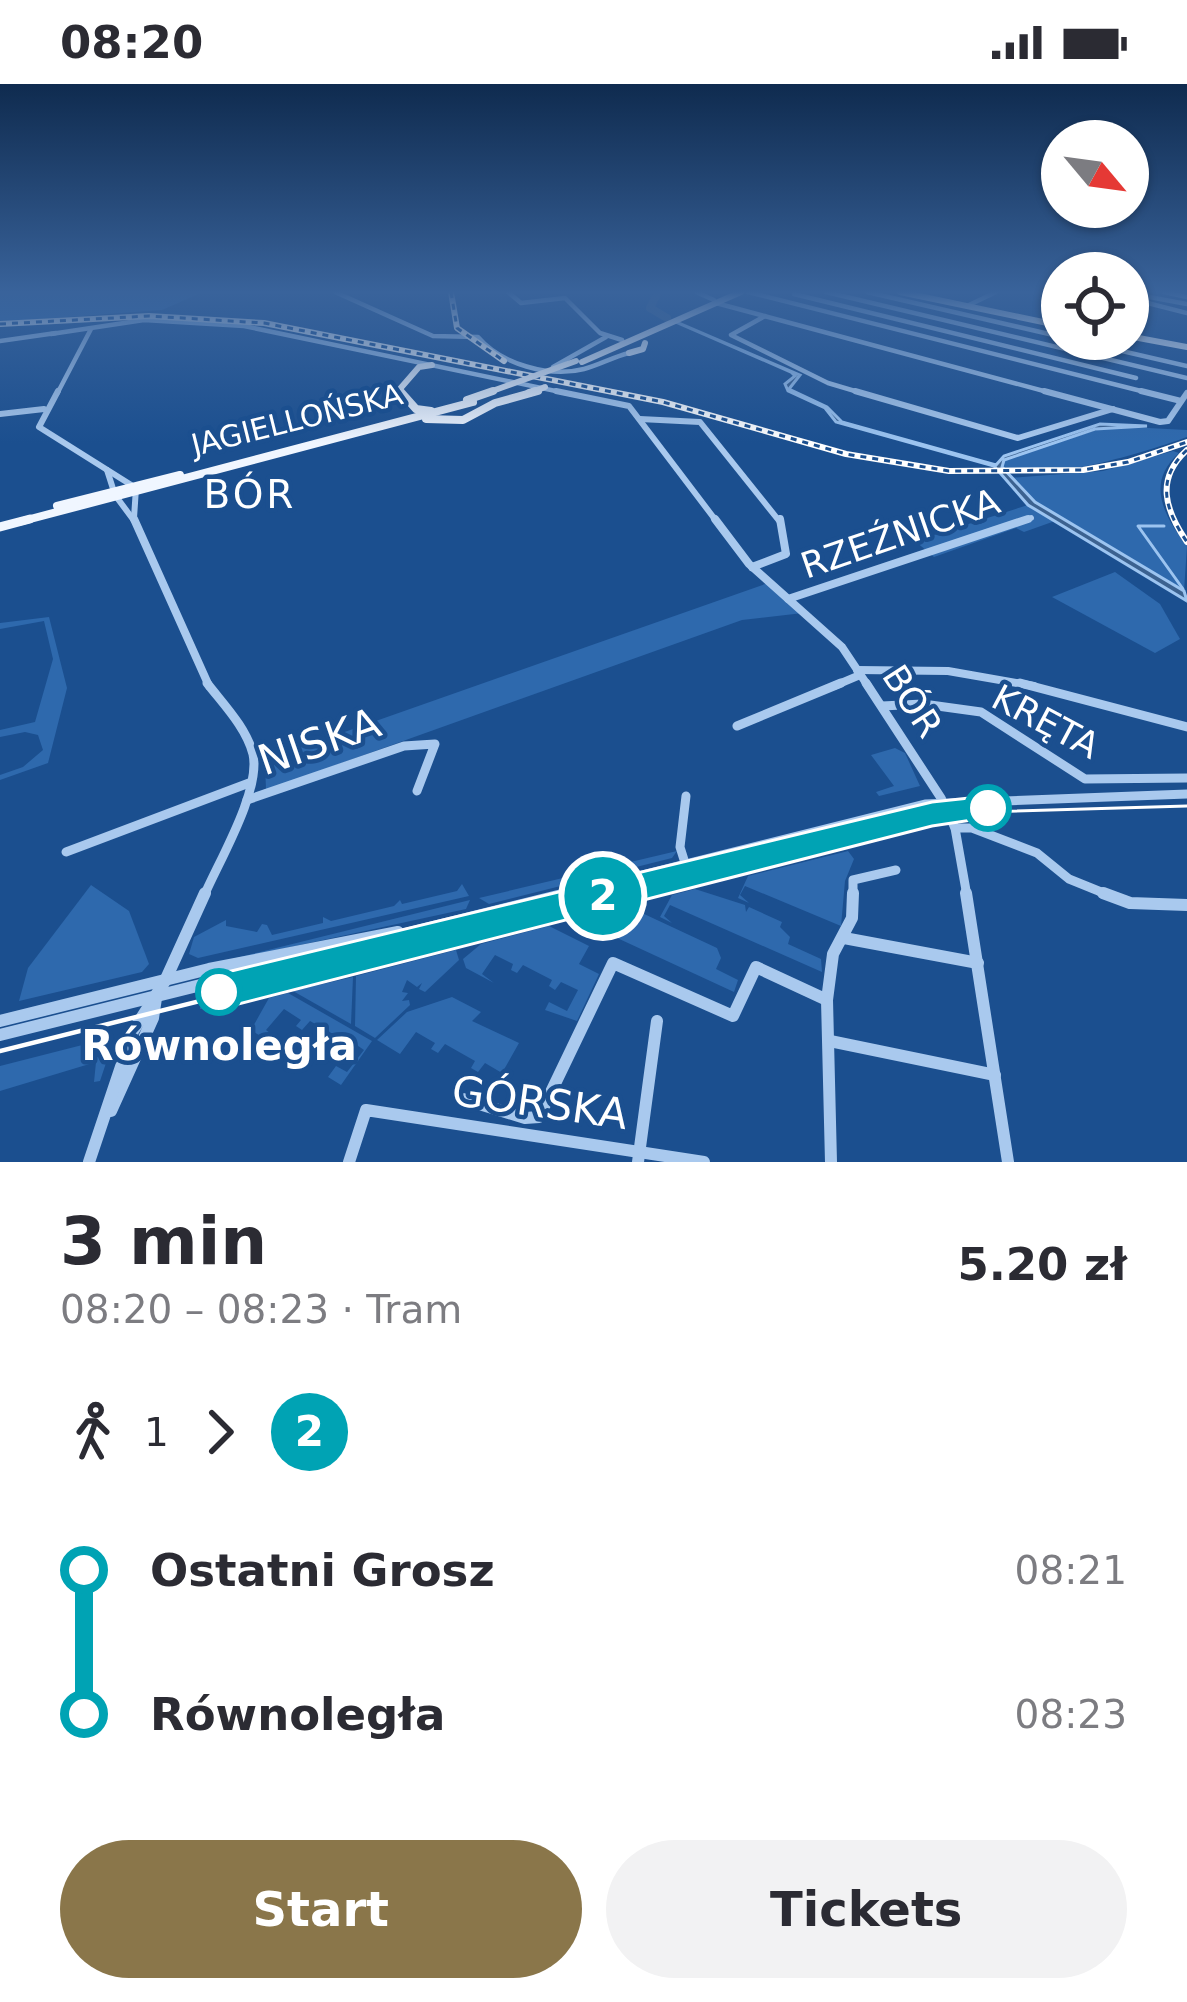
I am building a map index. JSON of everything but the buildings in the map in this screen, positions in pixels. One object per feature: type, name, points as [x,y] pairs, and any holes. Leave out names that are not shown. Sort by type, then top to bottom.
[{"type":"main road","name":"JAGIELLOŃSKA","points":[[0,525],[416,414],[436,415],[622,342]]},
{"type":"main road","name":"JAGIELLOŃSKA","points":[[629,352],[643,349],[642,342]]},
{"type":"main road","points":[[1152,342],[1187,346]]},
{"type":"main road","points":[[1149,344],[1161,344]]},
{"type":"main road","points":[[427,366],[399,390],[416,414],[463,420],[543,388]]},
{"type":"street","points":[[81,342],[39,427],[135,489],[134,520]]},
{"type":"street","name":"BÓR","points":[[324,342],[621,402],[640,418],[752,567],[836,639],[956,827],[1008,1162]]},
{"type":"street","points":[[480,342],[517,364],[580,370],[629,352]]},
{"type":"street","points":[[554,367],[598,342]]},
{"type":"street","points":[[745,342],[828,382],[1016,438],[1114,409]]},
{"type":"street","points":[[866,342],[1168,421],[1187,393]]},
{"type":"street","points":[[895,350],[908,342]]},
{"type":"street","points":[[949,342],[1181,401]]},
{"type":"street","points":[[990,342],[1136,378]]},
{"type":"street","points":[[1037,342],[1187,378]]},
{"type":"street","points":[[1149,357],[1187,366]]},
{"type":"street","points":[[0,414],[46,409]]},
{"type":"street","points":[[640,418],[700,422],[779,515],[786,554],[752,567]]},
{"type":"street","points":[[89,1162],[133,1031],[157,996],[248,800],[254,757],[241,728],[205,681],[134,520],[106,470]]},
{"type":"street","name":"RZEŹNICKA","points":[[788,599],[1030,518]]},
{"type":"street","points":[[736,726],[858,672],[947,668],[1103,704],[1133,718],[1187,727]]},
{"type":"street","name":"KRĘTA","points":[[880,706],[923,704],[981,712],[1088,780],[1187,778]]},
{"type":"street","name":"NISKA","points":[[248,800],[404,746],[435,744],[417,791]]},
{"type":"street","points":[[65,851],[250,783]]},
{"type":"street","points":[[0,1022],[311,946],[406,932],[942,801],[1187,794]]},
{"type":"street","points":[[685,863],[680,847],[686,796]]},
{"type":"street","points":[[956,827],[972,828],[1036,853],[1069,879],[1130,903],[1187,905]]},
{"type":"street","points":[[831,1162],[827,1000],[833,954],[852,918],[853,880],[896,870]]},
{"type":"street","points":[[0,1035],[385,942],[406,932]]},
{"type":"street","points":[[843,938],[978,963]]},
{"type":"street","points":[[463,1100],[533,1120],[539,1117],[613,963],[733,1016],[756,968],[827,1000]]},
{"type":"street","points":[[639,1155],[657,1021]]},
{"type":"street","points":[[830,1041],[995,1075]]},
{"type":"street","name":"GÓRSKA","points":[[349,1162],[366,1110],[704,1162]]},
{"type":"shaded area","points":[[723,342],[800,375],[789,389],[827,407],[842,422],[996,465],[1004,456],[1100,424],[1147,426],[1095,429],[1004,460],[1002,467],[1035,502],[1184,591],[1187,601],[1028,505],[994,466],[836,422],[825,408],[788,391],[785,384],[795,376]]},
{"type":"shaded area","points":[[1109,426],[1187,430],[1187,437],[1065,470],[1018,472],[1002,467],[1004,460]]},
{"type":"shaded area","points":[[1179,453],[1169,464],[1161,488],[1165,511],[1187,546],[1184,591],[1035,502],[1008,478],[1103,471]]},
{"type":"shaded area","points":[[1028,505],[1055,521],[1024,532],[1016,528],[934,557],[915,541]]},
{"type":"shaded area","points":[[1115,572],[1160,604],[1180,639],[1155,653],[1052,597]]},
{"type":"shaded area","points":[[768,583],[803,613],[742,620],[266,790],[265,760]]},
{"type":"shaded area","points":[[49,617],[67,688],[48,763],[0,780],[0,775],[23,767],[43,750],[38,735],[25,732],[0,737],[0,730],[35,722],[53,659],[44,621],[0,629],[0,623]]},
{"type":"shaded area","points":[[895,748],[905,753],[920,786],[879,796],[876,792],[894,786],[871,755]]},
{"type":"shaded area","points":[[926,814],[261,980],[283,971]]},
{"type":"shaded area","points":[[893,828],[897,834],[200,1009],[201,1002]]},
{"type":"shaded area","points":[[677,851],[672,858],[489,904],[479,898]]},
{"type":"shaded area","points":[[848,851],[854,859],[845,881],[841,926],[745,886],[740,895],[749,903],[738,898],[748,876]]},
{"type":"shaded area","points":[[462,884],[469,896],[198,958],[189,954],[194,937],[226,920],[226,926],[257,932],[262,924],[267,925],[272,935],[323,923],[323,917],[331,921],[394,906],[400,900],[402,904],[457,891]]},
{"type":"shaded area","points":[[91,885],[129,911],[149,964],[142,972],[19,1001],[28,968]]},
{"type":"shaded area","points":[[695,889],[782,922],[780,927],[790,937],[788,944],[821,959],[822,972],[670,905],[664,916],[672,923],[660,917],[672,895]]},
{"type":"shaded area","points":[[470,900],[466,909],[204,966]]},
{"type":"shaded area","points":[[627,906],[717,948],[721,958],[716,969],[738,980],[734,992],[589,925],[596,914]]},
{"type":"shaded area","points":[[549,926],[589,946],[579,964],[599,974],[577,1021],[545,1010],[549,1002],[567,1011],[578,990],[561,982],[555,990],[549,986],[552,980],[523,965],[517,973],[511,970],[513,964],[495,955],[482,974],[494,983],[466,968],[463,959],[481,944]]},
{"type":"shaded area","points":[[456,950],[459,960],[425,992],[419,989],[422,983],[417,987],[407,980],[402,992],[408,993],[402,1001],[409,1000],[410,1005],[375,1038],[355,1026],[356,976]]},
{"type":"shaded area","points":[[353,977],[351,1024],[293,991]]},
{"type":"shaded area","points":[[288,993],[372,1041],[341,1085],[328,1077],[336,1066],[347,1072],[364,1050],[348,1039],[340,1048],[334,1044],[338,1037],[310,1021],[302,1030],[296,1026],[301,1020],[284,1009],[266,1030],[278,1039],[273,1044],[251,1030],[269,998]]},
{"type":"shaded area","points":[[452,997],[481,1012],[472,1021],[519,1043],[502,1073],[485,1063],[478,1072],[471,1068],[475,1061],[445,1044],[438,1053],[431,1049],[435,1043],[416,1032],[400,1054],[377,1040],[407,1012]]},
{"type":"shaded area","points":[[98,1041],[107,1060],[100,1081],[94,1082],[96,1062],[0,1091],[0,1066]]},
{"type":"waterway","points":[[1164,526],[1138,526],[1183,589]]},
{"type":"tram line","points":[[620,896],[950,813],[1187,806]]},
{"type":"tram line","name":"2","points":[[219,992],[948,810],[988,808]]},
{"type":"tram line","points":[[620,896],[632,893]]},
{"type":"tram line","points":[[0,1051],[620,896]]},
{"type":"railway","points":[[362,342],[663,402],[846,454],[949,471],[1083,470],[1128,462],[1187,442]]},
{"type":"railway","points":[[477,342],[504,361]]},
{"type":"railway","points":[[1187,450],[1167,483],[1173,518],[1187,542]]},
{"type":"place","name":"Równoległa","points":[[219,992]]},
{"type":"district","name":"BÓR","points":[[250,494]]}]
